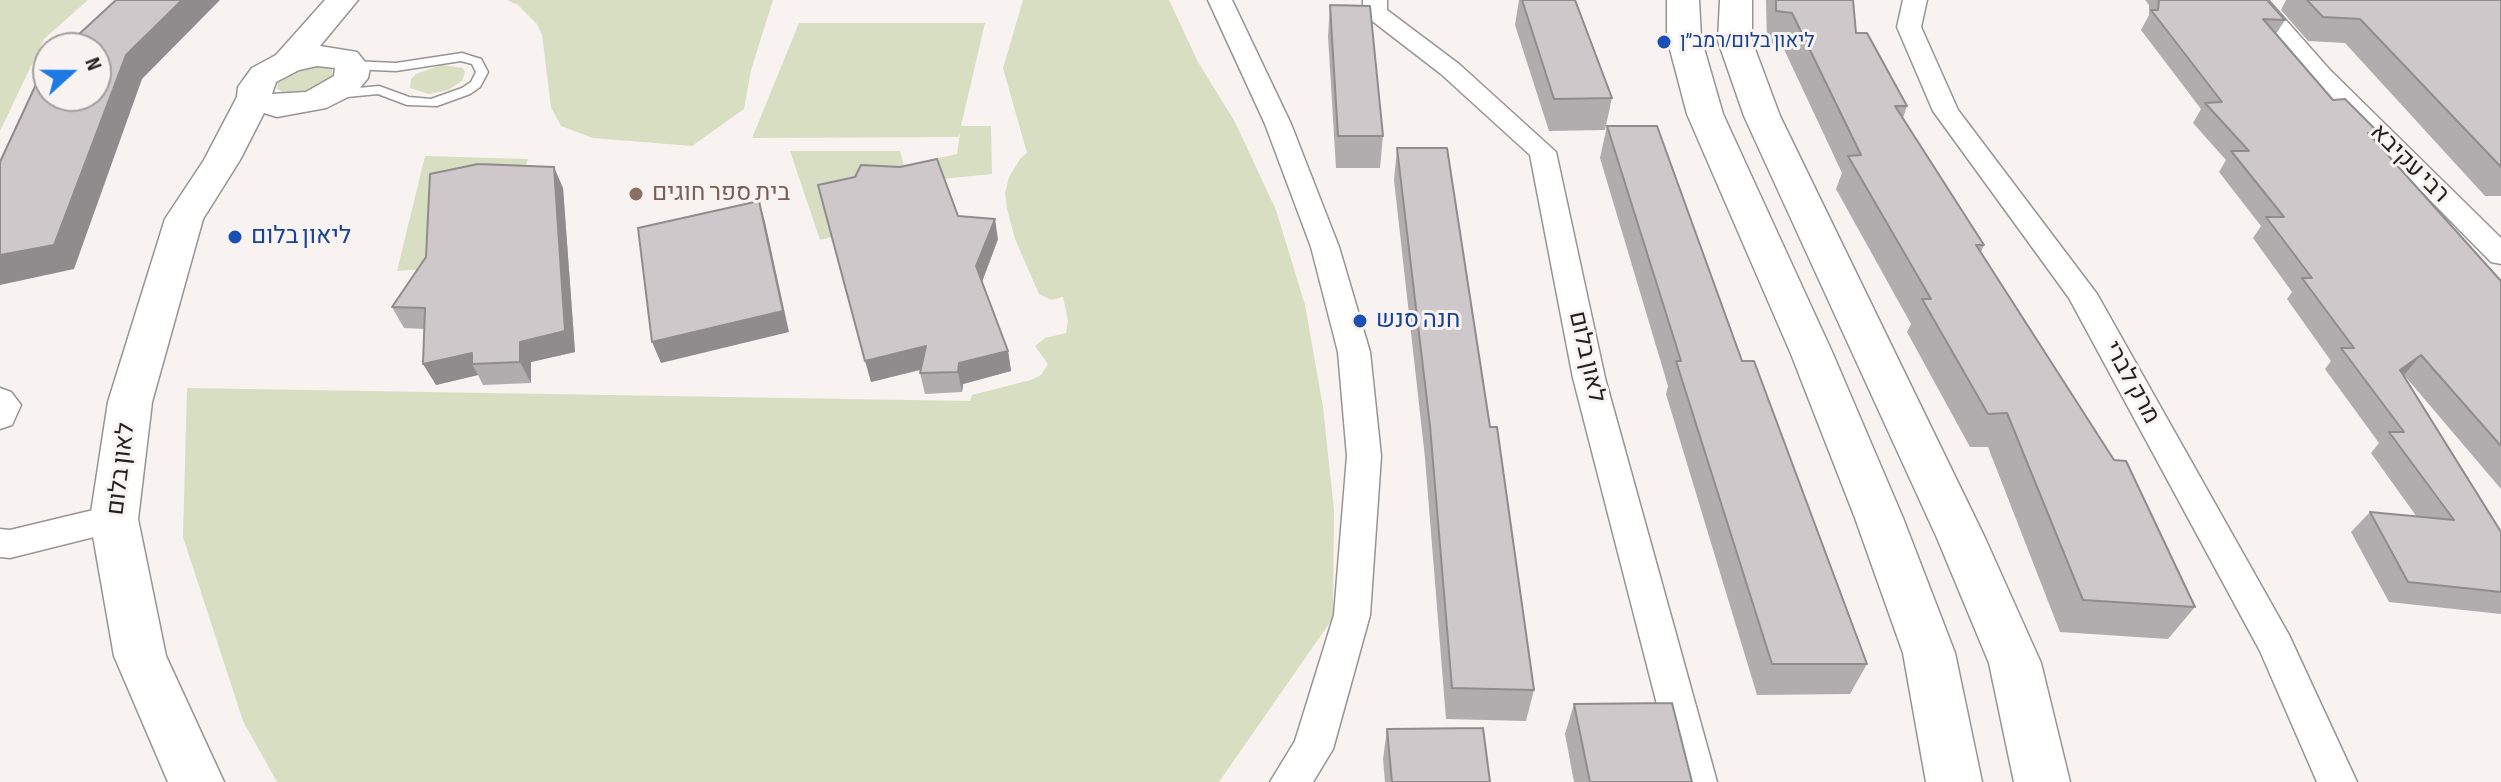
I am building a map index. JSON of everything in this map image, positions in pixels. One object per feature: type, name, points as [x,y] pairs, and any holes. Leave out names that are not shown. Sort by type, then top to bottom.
[{"type":"street","points":[[1220,0],[1278,124],[1325,247],[1354,352],[1364,456],[1352,615],[1313,749],[1290,782]]},
{"type":"street","name":"לאון בלום","points":[[1375,0],[1375,12],[1450,69],[1543,152],[1589,378],[1697,782]]},
{"type":"street","points":[[1683,0],[1684,38],[1705,114],[1817,368],[1879,518],[1929,653],[1954,782]]},
{"type":"street","points":[[1736,0],[1735,41],[1762,116],[1955,524],[2015,663],[2042,782]]},
{"type":"street","name":"מרק לברי","points":[[1915,0],[1909,27],[1946,111],[2082,294],[2276,646],[2337,782]]},
{"type":"street","name":"רבי עקיבא","points":[[2255,0],[2321,75],[2501,255]]},
{"type":"street","points":[[288,62],[317,56],[346,61],[336,29],[341,1]]},
{"type":"street","points":[[288,62],[341,1]]},
{"type":"street","name":"לאון בלום","points":[[222,160],[267,124],[351,78],[346,61]]},
{"type":"street","name":"לאון בלום","points":[[196,782],[140,656],[114,519],[130,402],[184,219],[222,160],[255,97],[255,87],[260,79],[288,62]]},
{"type":"street","points":[[255,97],[271,105],[313,100]]},
{"type":"street","points":[[0,400],[5,405],[0,417]]},
{"type":"street","points":[[0,543],[10,544],[114,519]]},
{"type":"lane","points":[[313,100],[379,90],[407,101],[432,103],[466,91],[476,84],[482,72],[477,62],[456,57],[396,67],[346,61]]},
{"type":"green space","points":[[0,0],[88,0],[52,32],[32,32],[32,64],[0,131]]},
{"type":"green space","points":[[507,0],[773,0],[751,70],[744,109],[692,146],[593,138],[561,126],[551,107],[542,35],[537,24],[518,5]]},
{"type":"green space","points":[[1023,0],[1169,0],[1198,62],[1235,122],[1276,210],[1305,305],[1323,407],[1334,510],[1333,618],[1219,782],[277,782],[243,721],[183,537],[187,388],[970,401],[972,395],[1031,380],[1041,375],[1048,364],[1035,346],[1045,338],[1066,333],[1068,321],[1063,297],[1051,300],[1039,294],[1015,239],[1007,209],[1005,193],[1009,177],[1027,153],[1003,68]]},
{"type":"green space","points":[[799,23],[985,23],[961,126],[991,126],[992,174],[941,179],[832,237],[820,240],[790,151],[900,151],[904,166],[957,154],[960,132],[958,137],[752,138]]},
{"type":"green space","points":[[441,65],[463,68],[462,81],[448,90],[429,94],[410,88],[411,79],[416,74]]},
{"type":"green space","points":[[310,66],[327,66],[332,69],[333,77],[304,93],[287,94],[277,89],[278,80],[284,75]]},
{"type":"green space","points":[[425,156],[528,159],[520,186],[438,268],[397,271]]},
{"type":"building","points":[[116,0],[182,0],[126,55],[112,92],[112,32],[81,32]]},
{"type":"building","points":[[1522,0],[1575,0],[1612,98],[1554,99]]},
{"type":"building","points":[[1776,0],[1853,0],[1856,33],[1867,33],[1907,106],[1895,106],[1984,245],[1976,245],[2114,460],[2126,461],[2195,607],[2083,600],[2007,413],[1988,414],[1922,299],[1931,299],[1848,156],[1861,155],[1792,13],[1776,11]]},
{"type":"building","points":[[2159,0],[2267,0],[2285,20],[2263,19],[2333,100],[2345,99],[2379,133],[2368,133],[2501,281],[2501,446],[2421,355],[2400,370],[2501,532],[2501,592],[2408,582],[2370,512],[2454,520],[2389,432],[2404,432],[2341,348],[2354,348],[2302,278],[2312,278],[2266,217],[2284,217],[2231,151],[2249,151],[2205,103],[2222,102],[2151,10],[2158,10]]},
{"type":"building","points":[[2307,0],[2501,0],[2501,167],[2360,19],[2323,17]]},
{"type":"building","points":[[1330,5],[1370,6],[1383,136],[1338,136]]},
{"type":"building","points":[[32,93],[32,112],[104,112],[54,245],[0,255],[0,162]]},
{"type":"building","points":[[1607,126],[1657,126],[1742,361],[1754,361],[1867,664],[1772,664],[1676,361],[1681,361]]},
{"type":"building","points":[[1397,148],[1447,148],[1490,427],[1497,427],[1534,690],[1452,688],[1430,426]]},
{"type":"building","points":[[937,159],[958,216],[995,219],[976,266],[1008,351],[959,363],[958,372],[920,373],[926,346],[865,361],[818,185],[855,177],[861,165],[900,167]]},
{"type":"building","points":[[478,164],[554,167],[565,331],[520,342],[520,362],[472,364],[472,353],[423,364],[425,308],[392,307],[426,257],[430,174]]},
{"type":"building","points":[[759,201],[783,311],[652,342],[638,228]]},
{"type":"building","points":[[1672,703],[1692,782],[1590,782],[1574,704]]},
{"type":"building","points":[[1483,728],[1490,782],[1392,782],[1387,729]]},
{"type":"place","name":"ליאון בלום/רמב״ן","points":[[1664,42]]},
{"type":"place","name":"בית ספר חוגים","points":[[636,194]]},
{"type":"place","name":"ליאון בלום","points":[[235,237]]},
{"type":"place","name":"חנה סנש","points":[[1360,321]]}]
